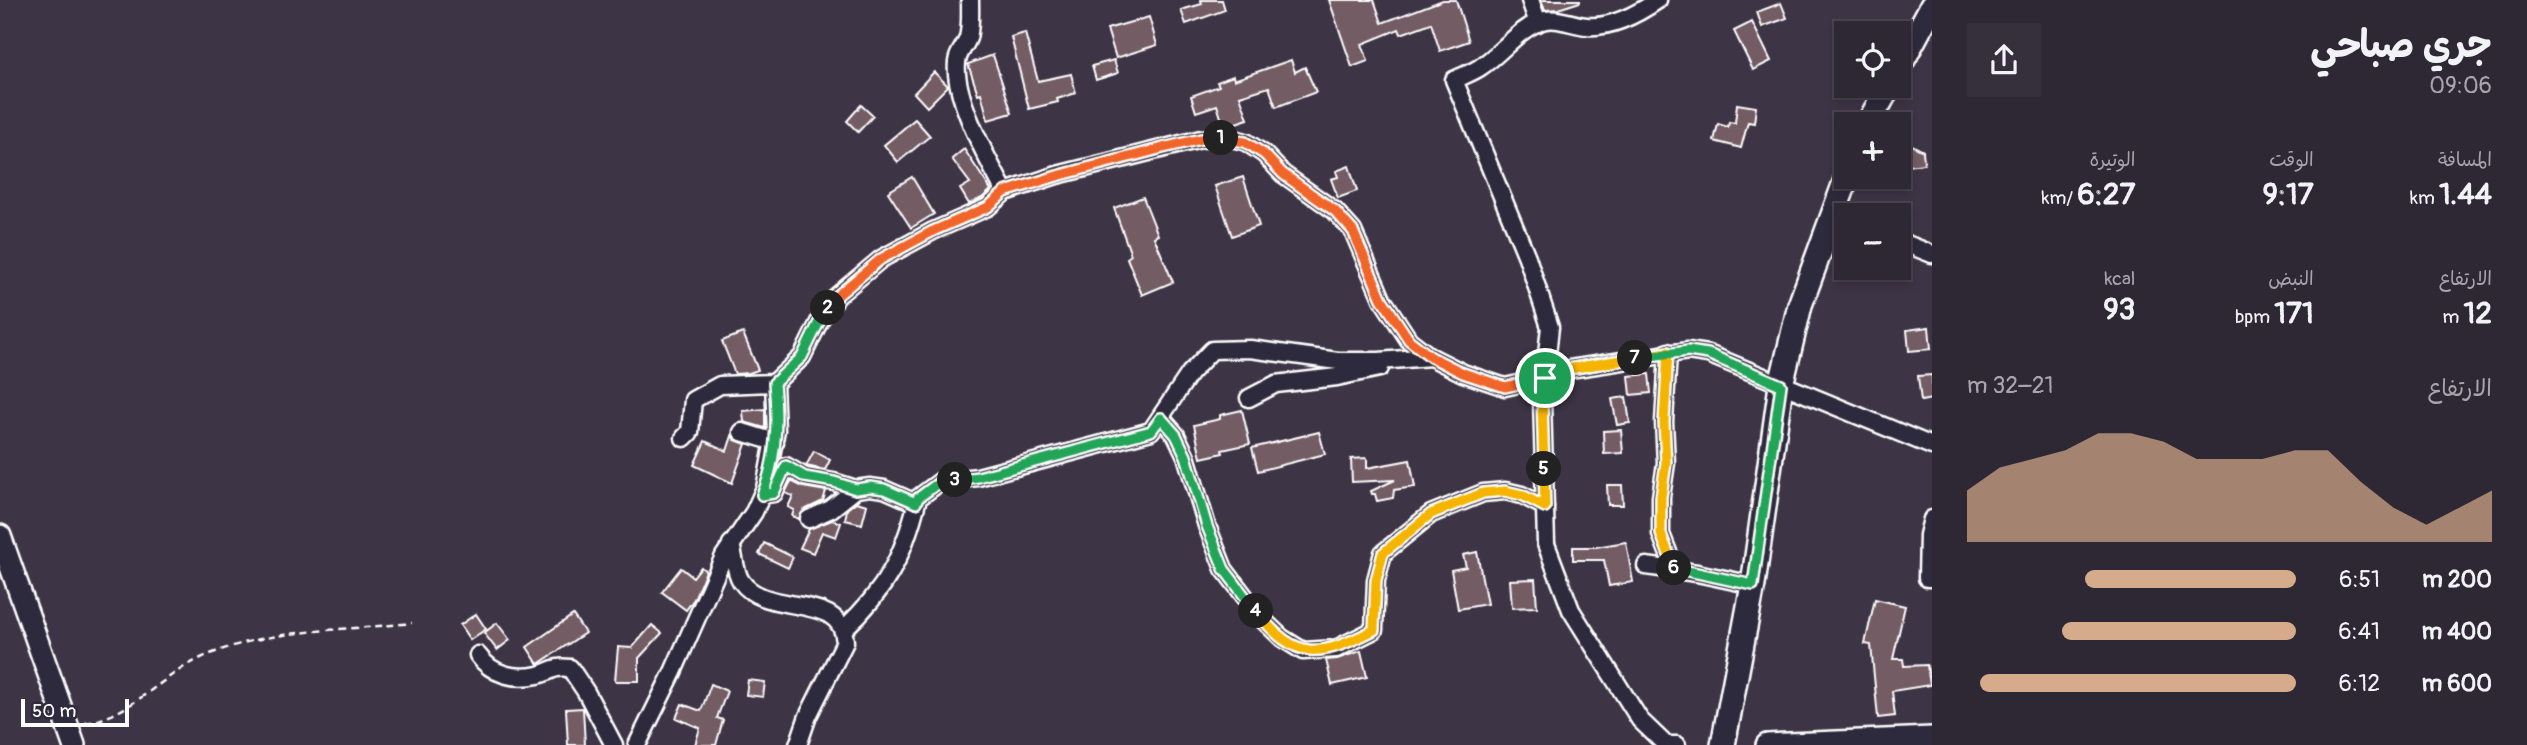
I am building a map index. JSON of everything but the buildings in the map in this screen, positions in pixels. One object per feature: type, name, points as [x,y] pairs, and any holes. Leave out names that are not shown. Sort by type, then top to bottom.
[{"type":"main road","points":[[1911,45],[1932,6]]},
{"type":"main road","points":[[1723,745],[1753,585],[1781,385],[1800,305],[1834,228]]},
{"type":"street","points":[[970,0],[969,34],[965,46],[958,54],[958,81],[978,141],[1005,192]]},
{"type":"street","points":[[1530,0],[1538,23]]},
{"type":"street","points":[[1658,0],[1627,17],[1599,26],[1552,19],[1538,23],[1480,68],[1454,80],[1507,207],[1550,327],[1542,399],[1546,544],[1571,610],[1640,720],[1666,745],[1677,745]]},
{"type":"street","points":[[684,438],[690,432],[693,400],[701,393],[720,385],[774,383],[802,357],[821,318],[838,295],[881,259],[933,231],[988,207],[1005,192],[1201,139],[1228,137],[1245,142],[1264,154],[1283,174],[1335,211],[1353,231],[1382,299],[1409,340],[1431,357],[1463,373],[1505,387],[1545,378],[1563,370],[1668,352],[1708,354],[1932,446]]},
{"type":"street","points":[[1911,246],[1932,254]]},
{"type":"street","points":[[844,629],[868,607],[893,570],[908,537],[918,498],[941,481],[978,477],[1151,431],[1190,373],[1212,350],[1250,349],[1338,361],[1431,357]]},
{"type":"street","points":[[1668,352],[1664,422],[1666,463],[1661,497],[1661,534],[1675,570]]},
{"type":"street","points":[[1248,398],[1276,384],[1337,377],[1431,357]]},
{"type":"street","points":[[637,745],[731,544],[745,528],[762,495],[775,442],[777,408],[774,383]]},
{"type":"street","points":[[1161,418],[1176,435],[1186,456],[1207,526],[1224,569],[1261,618],[1282,638],[1303,651],[1336,649],[1374,630],[1376,580],[1383,553],[1431,514],[1483,493],[1505,491],[1522,495],[1545,507]]},
{"type":"street","points":[[742,432],[775,442]]},
{"type":"street","points":[[762,495],[774,493],[786,466],[805,477],[856,489],[884,489],[916,503]]},
{"type":"street","points":[[809,519],[831,509],[856,489]]},
{"type":"street","points":[[1930,583],[1928,535],[1932,519]]},
{"type":"street","points":[[0,536],[71,735]]},
{"type":"street","points":[[731,544],[740,580],[749,588],[778,602],[816,607],[832,615],[844,629],[845,642],[808,716],[798,745]]},
{"type":"street","points":[[1646,566],[1753,585]]},
{"type":"street","points":[[478,655],[483,663],[503,676],[540,675],[556,666],[570,668],[614,745]]},
{"type":"street","points":[[1767,745],[1932,738]]},
{"type":"path","points":[[71,735],[92,722],[127,708],[145,693],[200,659],[244,642],[271,636],[412,623]]},
{"type":"route","points":[[1545,378],[1505,387],[1463,373],[1431,357],[1409,340],[1382,299],[1353,231],[1335,211],[1283,174],[1264,154],[1245,142],[1228,137],[1201,139],[1005,192],[988,207],[933,231],[881,259],[838,295],[821,318],[802,357],[774,383],[776,430],[773,455],[762,495],[774,493],[786,466],[805,477],[856,489],[884,489],[916,503],[918,498],[941,481],[978,477],[1151,431],[1161,418],[1176,435],[1186,456],[1207,526],[1224,569],[1242,593],[1261,618],[1282,638],[1303,651],[1336,649],[1374,630],[1376,580],[1383,553],[1431,514],[1483,493],[1505,491],[1522,495],[1545,507],[1542,399],[1545,378],[1563,370],[1668,352],[1664,422],[1666,463],[1661,497],[1661,534],[1675,570],[1753,585],[1781,385],[1708,354],[1688,351],[1668,352],[1615,361],[1563,370],[1545,378]]}]
